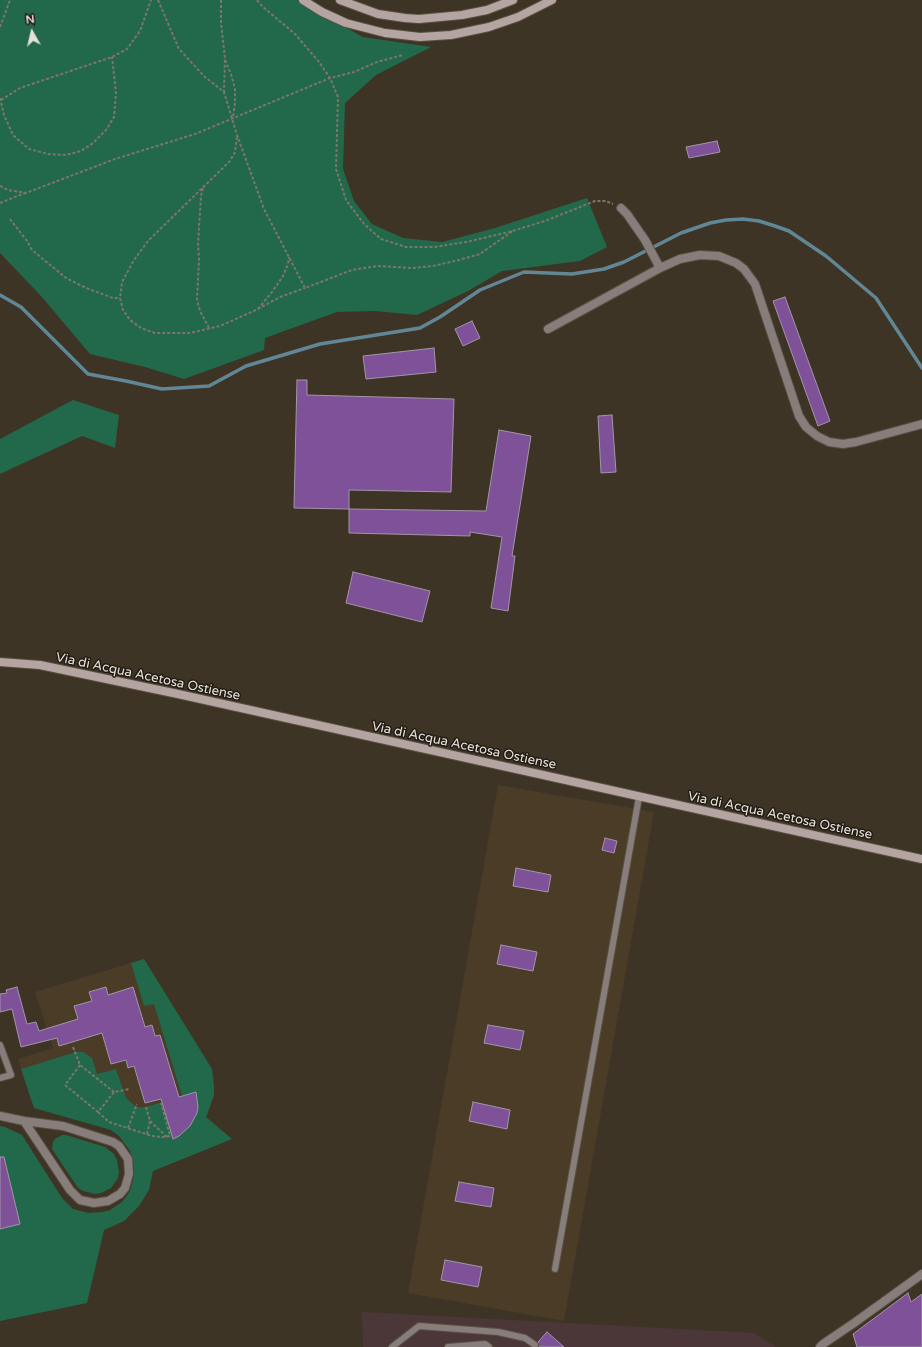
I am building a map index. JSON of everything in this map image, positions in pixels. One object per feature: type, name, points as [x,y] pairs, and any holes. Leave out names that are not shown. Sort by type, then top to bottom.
[{"type":"street","points":[[303,0],[322,12],[346,23],[377,31],[420,37],[451,35],[489,27],[518,17],[552,0]]},
{"type":"street","points":[[340,0],[362,9],[384,15],[419,19],[462,15],[487,10],[513,0]]},
{"type":"street","points":[[621,208],[645,240],[660,268]]},
{"type":"street","points":[[548,329],[660,268],[680,259],[710,254],[728,259],[744,269],[755,284],[799,416],[806,427],[817,436],[829,442],[843,444],[856,442],[922,424]]},
{"type":"street","name":"Via di Acqua Acetosa Ostiense","points":[[0,662],[40,666],[178,694],[922,859]]},
{"type":"street","points":[[0,1116],[63,1126],[113,1142],[119,1146],[128,1159],[130,1174],[125,1188],[120,1194],[108,1202],[94,1204],[80,1200],[70,1190],[24,1121]]},
{"type":"street","points":[[820,1347],[922,1274]]},
{"type":"lane","points":[[555,1269],[638,797]]},
{"type":"lane","points":[[0,1045],[11,1075],[0,1078]]},
{"type":"lane","points":[[392,1347],[419,1326],[498,1332],[525,1338],[535,1345]]},
{"type":"lane","points":[[448,1347],[485,1344],[489,1347]]},
{"type":"path","points":[[0,27],[10,0]]},
{"type":"path","points":[[112,57],[116,93],[114,117],[106,130],[93,143],[81,151],[66,155],[48,154],[29,149],[13,135],[4,115],[0,100],[20,88],[112,57],[127,49],[140,31],[151,0]]},
{"type":"path","points":[[158,0],[179,49],[205,77],[224,92]]},
{"type":"path","points":[[221,0],[221,22],[225,59],[224,92],[237,135],[264,209],[305,288]]},
{"type":"path","points":[[257,0],[294,34],[319,62],[330,78],[338,97],[336,169],[346,200],[364,224],[381,239],[406,247],[434,247],[466,242],[514,230],[545,221],[595,201],[606,201],[621,208]]},
{"type":"path","points":[[0,203],[115,159],[194,134],[330,78],[354,72],[377,62],[403,55]]},
{"type":"path","points":[[225,59],[235,89],[233,119]]},
{"type":"path","points":[[237,135],[235,152],[230,160],[148,241],[134,260],[122,282],[120,298],[123,310],[130,320],[141,328],[155,333],[190,333],[209,329],[220,326],[256,310],[280,297],[352,270],[378,266],[412,268],[434,266],[480,254],[514,230]]},
{"type":"path","points":[[0,186],[8,190],[26,193]]},
{"type":"path","points":[[204,186],[201,196],[198,244],[199,259],[197,300],[200,311],[209,329]]},
{"type":"path","points":[[10,219],[32,250],[66,278],[86,288],[113,298],[120,298]]},
{"type":"path","points":[[256,310],[272,292],[283,276],[288,264],[289,256]]},
{"type":"path","points":[[73,1047],[80,1066],[114,1092]]},
{"type":"path","points":[[80,1066],[65,1085],[109,1122],[157,1137],[170,1136],[161,1103]]},
{"type":"path","points":[[98,1112],[114,1092],[130,1089]]},
{"type":"path","points":[[128,1128],[137,1104]]},
{"type":"path","points":[[146,1107],[150,1121],[147,1134]]},
{"type":"path","points":[[150,1121],[167,1136]]},
{"type":"shaded area","points":[[498,785],[654,812],[564,1321],[408,1293]]},
{"type":"shaded area","points":[[144,959],[214,1078],[214,1096],[204,1120],[151,1143],[96,1124],[34,1108],[18,1059],[53,1048],[35,992]]},
{"type":"shaded area","points":[[362,1312],[754,1333],[776,1347],[363,1347]]},
{"type":"green space","points":[[0,0],[297,0],[363,37],[431,47],[376,75],[345,103],[343,169],[354,201],[372,224],[403,238],[442,242],[495,228],[587,198],[607,247],[580,261],[502,271],[468,291],[417,315],[375,311],[337,312],[265,338],[264,350],[184,379],[145,367],[90,354],[41,296],[0,253]]},
{"type":"green space","points":[[73,400],[119,415],[115,448],[82,436],[0,474],[0,439]]},
{"type":"green space","points":[[144,959],[212,1069],[214,1095],[206,1117],[232,1139],[153,1171],[149,1190],[139,1206],[124,1221],[104,1230],[87,1303],[0,1321],[0,1126],[22,1135],[62,1198],[73,1209],[89,1213],[110,1210],[122,1202],[126,1197],[130,1191],[134,1176],[133,1161],[130,1151],[119,1136],[111,1130],[34,1108],[21,1069],[76,1052],[83,1052],[92,1058],[97,1074],[116,1069],[126,1098],[136,1107],[146,1107],[182,1096],[154,1004],[144,1006],[131,963]]},
{"type":"green space","points":[[62,1135],[105,1147],[114,1154],[117,1160],[119,1172],[118,1178],[111,1188],[95,1194],[78,1188],[52,1149],[55,1139]]},
{"type":"building","points":[[717,141],[720,152],[689,158],[686,147]]},
{"type":"building","points":[[785,297],[830,421],[818,426],[773,301]]},
{"type":"building","points":[[472,321],[480,338],[463,346],[455,329]]},
{"type":"building","points":[[434,348],[436,372],[366,379],[363,356]]},
{"type":"building","points":[[297,380],[307,380],[307,395],[454,399],[451,492],[349,490],[349,509],[294,508]]},
{"type":"building","points":[[612,415],[616,472],[601,473],[598,416]]},
{"type":"building","points":[[499,430],[531,436],[512,556],[515,556],[508,611],[491,608],[502,537],[470,532],[470,536],[349,533],[349,509],[486,511]]},
{"type":"building","points":[[353,572],[430,591],[422,622],[346,603]]},
{"type":"building","points":[[605,838],[617,841],[614,853],[602,850]]},
{"type":"building","points":[[516,868],[551,875],[548,892],[513,886]]},
{"type":"building","points":[[501,945],[537,952],[533,971],[497,964]]},
{"type":"building","points":[[17,987],[27,1024],[36,1022],[39,1031],[78,1019],[74,1006],[92,1001],[89,992],[106,987],[108,995],[133,987],[145,1027],[152,1025],[155,1036],[160,1035],[179,1097],[196,1092],[198,1107],[197,1113],[190,1126],[179,1136],[173,1139],[161,1099],[145,1103],[134,1066],[128,1068],[126,1060],[111,1064],[102,1033],[59,1046],[57,1038],[21,1047],[12,1009],[0,1012],[0,994],[7,993],[6,990]]},
{"type":"building","points":[[488,1025],[524,1031],[520,1050],[484,1043]]},
{"type":"building","points":[[473,1102],[510,1110],[507,1129],[469,1121]]},
{"type":"building","points":[[0,1157],[4,1157],[20,1224],[0,1229]]},
{"type":"building","points":[[459,1182],[494,1188],[491,1207],[455,1201]]},
{"type":"building","points":[[445,1260],[482,1267],[478,1287],[441,1280]]},
{"type":"building","points":[[908,1293],[911,1302],[922,1294],[922,1347],[857,1347],[853,1334]]},
{"type":"building","points":[[547,1332],[564,1347],[539,1347],[538,1342]]},
{"type":"waterway","points":[[0,295],[21,307],[88,374],[162,389],[209,386],[246,366],[320,344],[420,328],[440,317],[480,290],[524,272],[572,274],[604,269],[624,262],[681,233],[710,223],[743,219],[759,221],[789,231],[826,256],[876,298],[922,368]]}]
